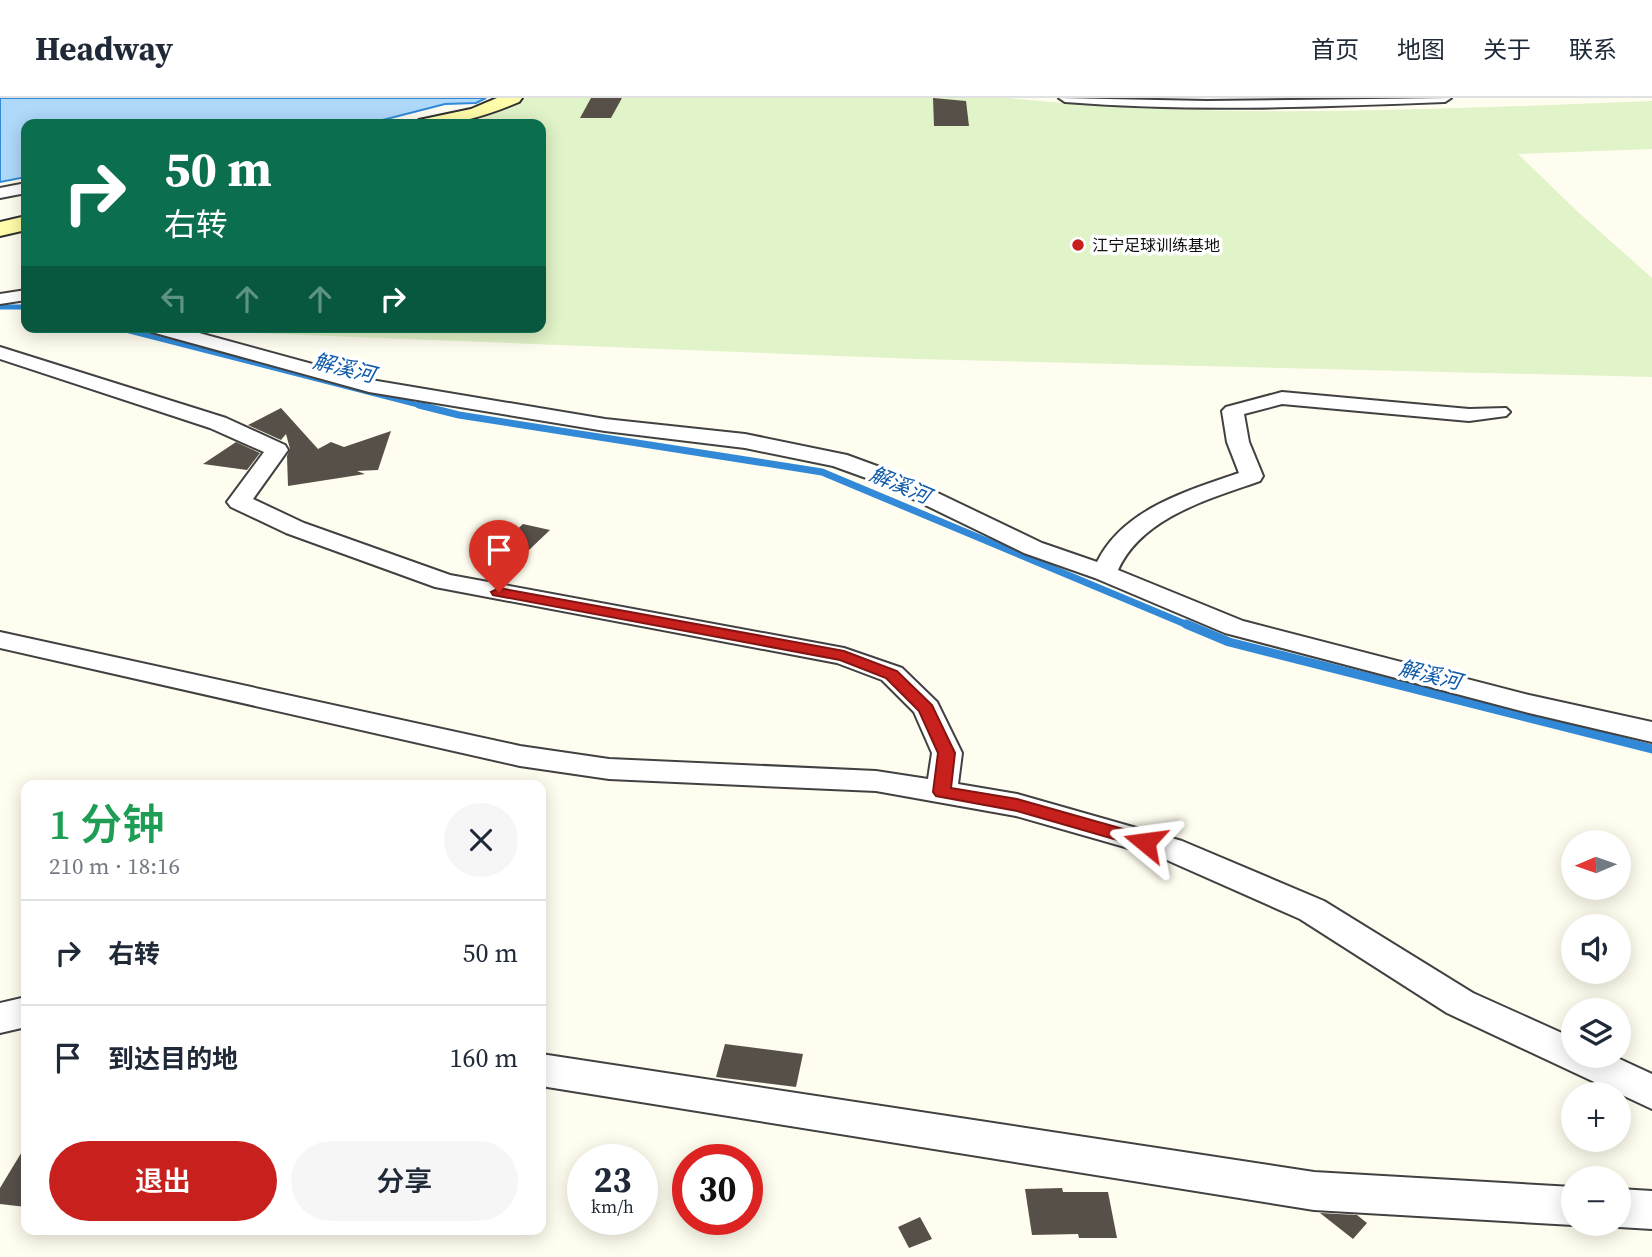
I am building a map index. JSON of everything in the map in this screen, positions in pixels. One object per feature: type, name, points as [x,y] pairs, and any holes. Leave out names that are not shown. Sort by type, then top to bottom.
[{"type":"street","points":[[449,119],[476,113],[513,98]]},
{"type":"street","points":[[1065,98],[1106,102],[1265,104],[1445,98]]},
{"type":"street","points":[[0,193],[21,189]]},
{"type":"street","points":[[0,229],[21,224]]},
{"type":"street","points":[[0,299],[21,296]]},
{"type":"street","points":[[177,333],[369,386],[605,425],[744,441],[839,460],[888,478],[1033,548],[1104,573],[1234,626],[1529,704],[1652,732]]},
{"type":"street","points":[[0,353],[218,423],[277,450],[239,502],[295,528],[406,569],[444,582],[844,656],[892,674],[927,708],[947,753],[942,792]]},
{"type":"street","points":[[1104,573],[1120,542],[1155,516],[1214,489],[1252,476],[1238,443],[1233,411],[1282,398],[1469,415],[1499,412]]},
{"type":"street","points":[[0,640],[520,756],[609,769],[876,781],[1017,805],[1171,849],[1311,910],[1460,1003],[1652,1092]]},
{"type":"street","points":[[0,1018],[21,1013]]},
{"type":"street","points":[[546,1071],[1314,1191],[1561,1205]]},
{"type":"street","points":[[1631,1209],[1652,1210]]},
{"type":"green space","name":"江宁足球训练基地","points":[[526,98],[1008,98],[1088,105],[1249,111],[1410,110],[1652,101],[1652,149],[1518,154],[1652,278],[1652,377],[917,359],[254,333],[546,333],[546,119],[478,119]]},
{"type":"water","points":[[0,98],[486,98],[476,103],[445,104],[387,119],[21,119],[21,178],[0,182]]},
{"type":"building","points":[[591,98],[622,98],[611,118],[580,118]]},
{"type":"building","points":[[933,98],[966,101],[969,126],[934,126]]},
{"type":"building","points":[[281,408],[318,449],[331,442],[344,447],[391,431],[378,470],[357,471],[365,474],[288,486],[287,456],[290,449],[286,434],[281,440],[248,425]]},
{"type":"building","points":[[236,442],[260,453],[247,470],[203,464]]},
{"type":"building","points":[[523,524],[550,530],[529,550],[502,544]]},
{"type":"building","points":[[725,1044],[803,1054],[796,1087],[716,1077]]},
{"type":"building","points":[[21,1153],[21,1206],[0,1204],[0,1188]]},
{"type":"building","points":[[1062,1188],[1063,1192],[1108,1192],[1117,1238],[1079,1238],[1078,1234],[1032,1235],[1025,1189]]},
{"type":"building","points":[[1320,1213],[1357,1215],[1367,1223],[1353,1239]]},
{"type":"building","points":[[920,1217],[932,1239],[909,1248],[898,1227]]},
{"type":"waterway","name":"解溪河","points":[[0,307],[21,307]]},
{"type":"waterway","name":"解溪河","points":[[137,333],[426,407]]},
{"type":"waterway","name":"解溪河","points":[[419,405],[459,415],[822,472],[1190,626]]},
{"type":"waterway","name":"解溪河","points":[[1186,624],[1229,642],[1652,749]]},
{"type":"place","name":"江宁足球训练基地","points":[[1078,245]]},
{"type":"route","points":[[499,592],[844,656],[892,674],[927,708],[947,753],[942,792],[1017,805],[1145,842]]}]
